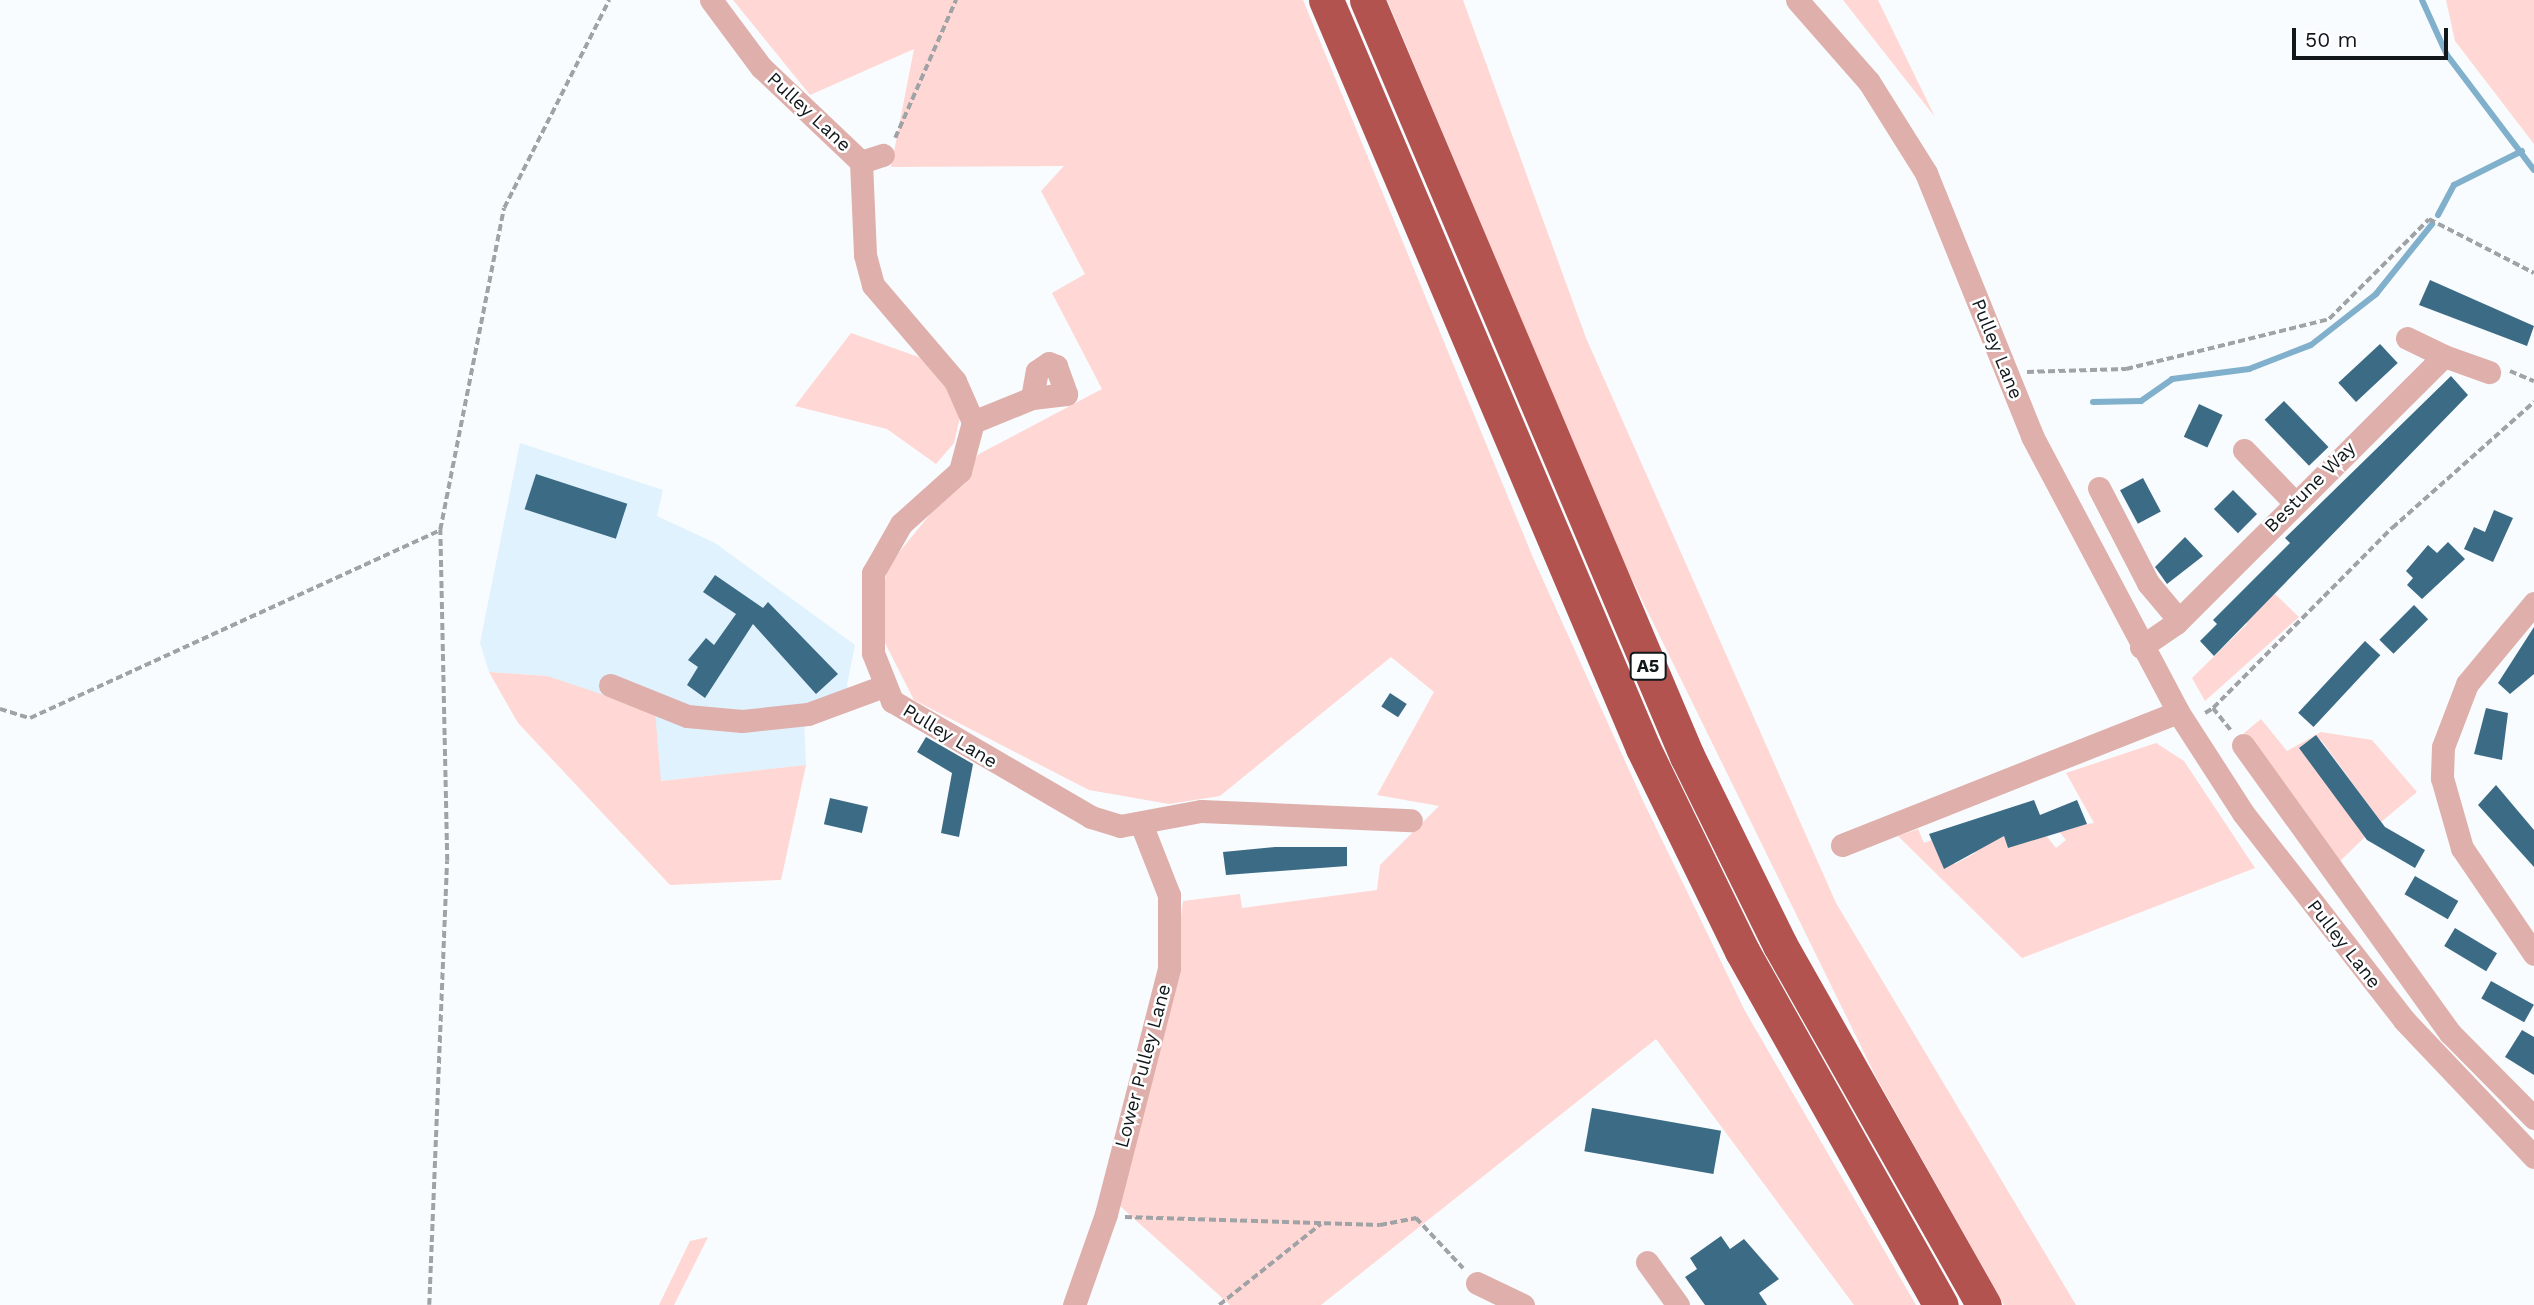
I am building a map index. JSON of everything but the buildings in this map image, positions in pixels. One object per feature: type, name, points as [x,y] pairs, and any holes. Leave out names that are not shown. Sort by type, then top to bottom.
[{"type":"highway","name":"A5","points":[[1326,0],[1643,748],[1742,951],[1941,1305]]},
{"type":"highway","name":"A5","points":[[1367,0],[1687,756],[1780,945],[1984,1305]]},
{"type":"street","name":"Pulley Lane","points":[[711,0],[761,68],[872,159],[865,256],[873,285],[955,380],[974,422],[960,471],[901,524],[873,573],[873,653],[881,687],[905,713],[1091,817],[1142,826],[1201,811],[1411,820]]},
{"type":"street","name":"Pulley Lane","points":[[1797,0],[1870,82],[1926,173],[2009,378],[2141,647],[2182,718],[2243,813],[2404,1020],[2534,1157]]},
{"type":"street","points":[[2407,338],[2444,356],[2496,370]]},
{"type":"street","name":"Bestune Way","points":[[2141,647],[2179,620],[2294,502],[2444,356]]},
{"type":"street","points":[[974,422],[1032,398]]},
{"type":"street","points":[[2244,450],[2294,502]]},
{"type":"street","points":[[2099,488],[2148,583],[2179,620]]},
{"type":"street","points":[[2534,603],[2467,684],[2443,747],[2447,808],[2462,848],[2534,954]]},
{"type":"street","points":[[610,685],[687,716],[742,721],[808,713],[881,687]]},
{"type":"street","points":[[1842,845],[2182,718]]},
{"type":"street","points":[[2243,745],[2450,1033],[2534,1118]]},
{"type":"street","name":"Lower Pulley Lane","points":[[1074,1305],[1106,1214],[1174,932],[1169,895],[1142,826]]},
{"type":"street","points":[[1647,1262],[1678,1305]]},
{"type":"street","points":[[1477,1283],[1523,1305]]},
{"type":"path","points":[[429,1305],[447,861],[440,530],[504,208],[609,0]]},
{"type":"path","points":[[872,159],[956,0]]},
{"type":"path","points":[[2009,378],[2038,369],[2126,369],[2329,319],[2429,219],[2534,273]]},
{"type":"path","points":[[2496,370],[2534,381]]},
{"type":"path","points":[[2182,718],[2213,708],[2392,528],[2534,402]]},
{"type":"path","points":[[0,709],[30,718],[440,530]]},
{"type":"path","points":[[2213,708],[2243,745]]},
{"type":"path","points":[[1106,1214],[1175,1223],[1321,1224],[1416,1218],[1477,1283]]},
{"type":"path","points":[[1219,1305],[1321,1224]]},
{"type":"shaded area","points":[[733,0],[1303,0],[1534,560],[1644,803],[1745,1011],[1916,1305],[1854,1305],[1656,1039],[1321,1305],[1230,1305],[1120,1206],[1172,983],[1183,901],[1240,894],[1242,908],[1377,890],[1380,865],[1439,806],[1377,795],[1434,692],[1391,657],[1220,796],[1169,804],[1089,790],[914,700],[884,641],[881,599],[888,566],[979,454],[1102,389],[1052,293],[1085,274],[1041,191],[1064,166],[891,167],[914,49],[810,95]]},
{"type":"shaded area","points":[[1387,0],[1463,0],[1586,338],[1836,903],[2076,1305],[2004,1305],[1876,1077],[1619,553]]},
{"type":"shaded area","points":[[1843,0],[1878,0],[1935,117]]},
{"type":"shaded area","points":[[2446,0],[2534,0],[2534,144],[2455,41]]},
{"type":"shaded area","points":[[851,333],[927,360],[953,398],[960,417],[954,443],[936,464],[887,429],[795,406]]},
{"type":"shaded area","points":[[520,443],[663,490],[657,516],[715,543],[855,645],[847,685],[854,704],[804,719],[806,765],[661,781],[547,676],[489,672],[480,643]]},
{"type":"shaded area","points":[[2275,594],[2299,617],[2205,701],[2192,678],[2247,624],[2242,618]]},
{"type":"shaded area","points":[[489,672],[547,676],[655,712],[661,781],[806,765],[781,880],[670,885],[518,723]]},
{"type":"shaded area","points":[[2261,719],[2287,751],[2321,732],[2372,740],[2417,792],[2381,822],[2321,740],[2312,738],[2300,747],[2365,837],[2340,861],[2244,733]]},
{"type":"shaded area","points":[[2156,743],[2184,761],[2255,868],[2022,958],[1898,836],[1918,829],[1924,843],[1932,840],[1938,855],[1955,864],[1975,853],[1972,844],[2004,836],[2008,848],[2045,834],[2056,848],[2066,840],[2057,829],[2094,823],[2066,773]]},
{"type":"shaded area","points":[[708,1237],[674,1305],[659,1305],[690,1241]]},
{"type":"waterway","points":[[2422,0],[2447,55],[2534,170]]},
{"type":"waterway","points":[[2438,215],[2454,185],[2522,151]]},
{"type":"waterway","points":[[2093,402],[2141,401],[2172,379],[2249,369],[2311,345],[2376,294],[2432,224]]}]
